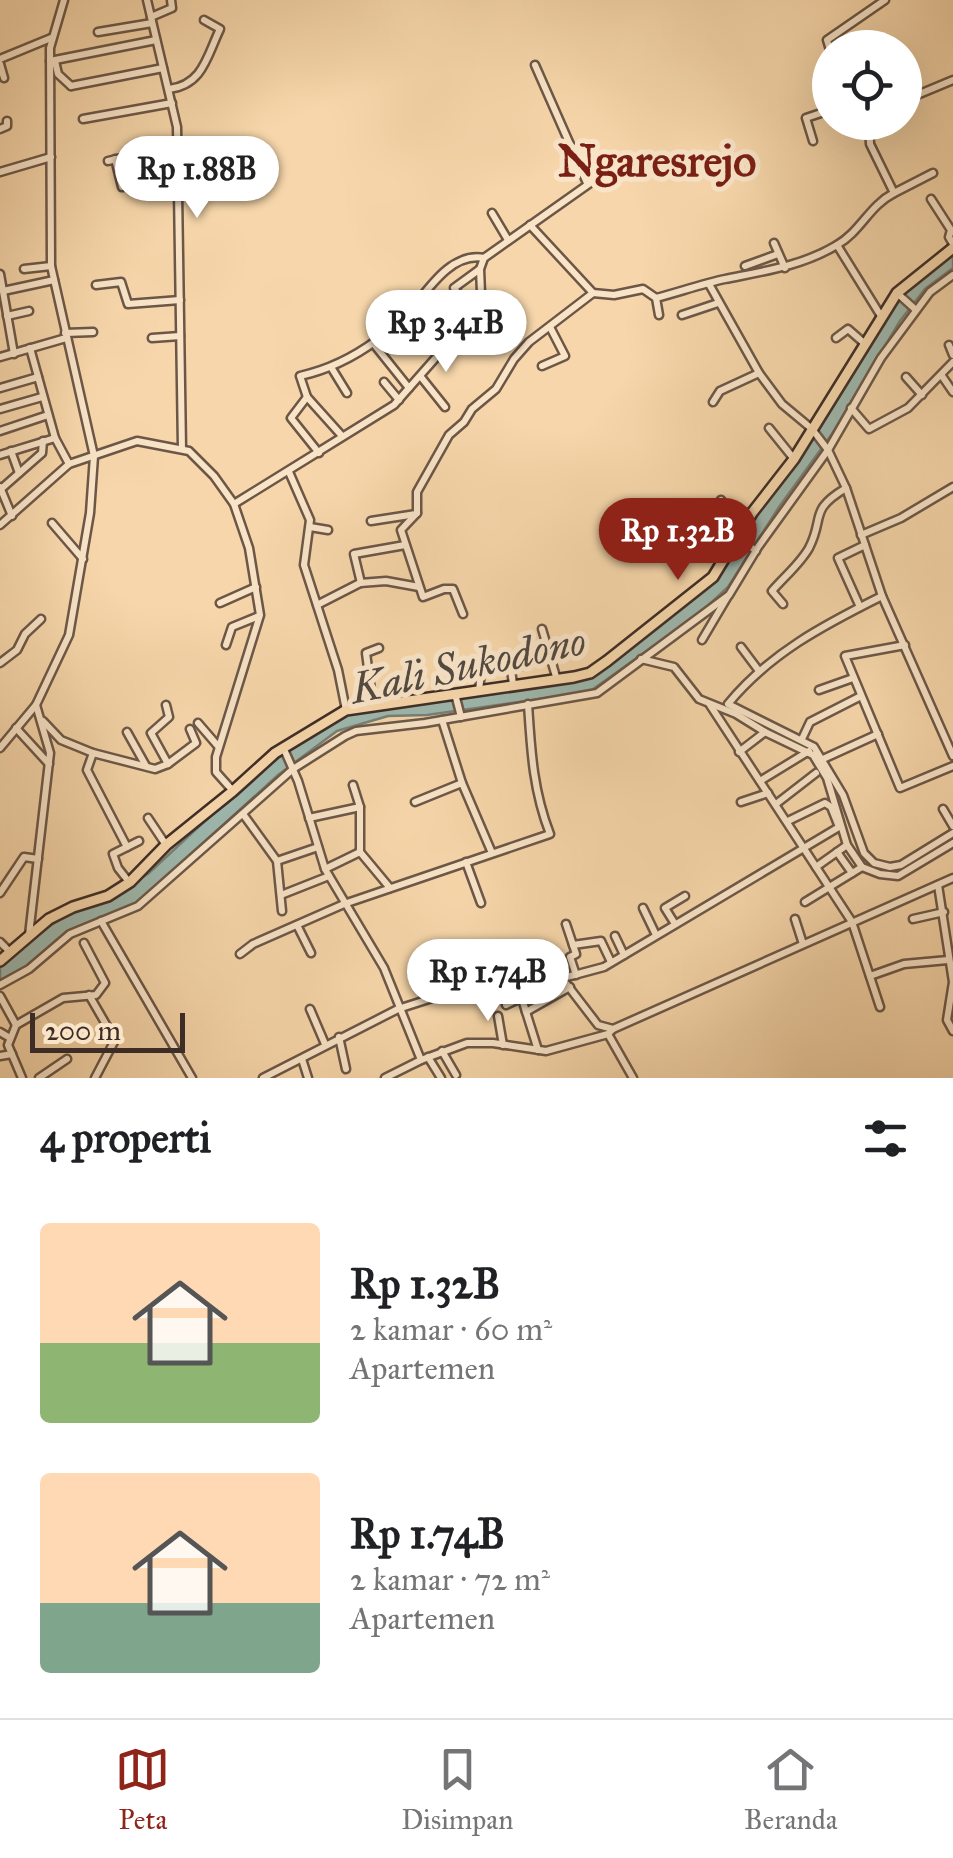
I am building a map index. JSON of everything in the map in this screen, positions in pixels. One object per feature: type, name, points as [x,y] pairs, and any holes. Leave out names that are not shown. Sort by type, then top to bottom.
[{"type":"main road","points":[[0,961],[62,912],[108,896],[130,882],[166,845],[283,748],[346,710],[557,680],[587,674],[607,661],[707,584],[794,459],[880,316],[898,294],[953,246]]},
{"type":"street","points":[[0,748],[36,705],[69,635],[84,560],[94,456],[51,266],[50,38],[64,0]]},
{"type":"street","points":[[148,0],[172,102],[182,448]]},
{"type":"street","points":[[98,32],[152,20],[172,8],[171,0]]},
{"type":"street","points":[[842,30],[885,0]]},
{"type":"street","points":[[169,90],[182,88],[199,75],[220,29],[204,20]]},
{"type":"street","points":[[4,78],[0,62],[50,38]]},
{"type":"street","points":[[53,61],[156,40]]},
{"type":"street","points":[[53,61],[69,89],[163,68]]},
{"type":"street","points":[[237,502],[399,400],[440,354],[481,293],[480,269],[484,258],[590,183],[535,65]]},
{"type":"street","points":[[922,93],[953,80]]},
{"type":"street","points":[[83,119],[172,102]]},
{"type":"street","points":[[812,116],[806,118],[812,141]]},
{"type":"street","points":[[0,129],[7,120]]},
{"type":"street","points":[[869,140],[894,192]]},
{"type":"street","points":[[173,146],[111,160],[122,187],[175,181]]},
{"type":"street","points":[[144,152],[149,184]]},
{"type":"street","points":[[0,172],[51,158]]},
{"type":"street","points":[[656,298],[785,268],[837,246],[855,234],[873,207],[933,173]]},
{"type":"street","points":[[931,199],[951,230],[953,246]]},
{"type":"street","points":[[492,213],[508,240]]},
{"type":"street","points":[[530,225],[593,294]]},
{"type":"street","points":[[774,243],[785,268]]},
{"type":"street","points":[[837,246],[880,316]]},
{"type":"street","points":[[745,266],[778,254]]},
{"type":"street","points":[[342,436],[306,397],[300,376],[331,367],[374,343],[404,318],[438,277],[472,258],[484,258]]},
{"type":"street","points":[[24,269],[51,266]]},
{"type":"street","points":[[468,307],[454,288],[480,269]]},
{"type":"street","points":[[0,274],[14,354]]},
{"type":"street","points":[[702,640],[755,550],[828,448],[914,309],[953,275]]},
{"type":"street","points":[[3,291],[54,280]]},
{"type":"street","points":[[96,285],[120,282],[128,304],[180,300]]},
{"type":"street","points":[[709,284],[759,373],[782,404],[828,448],[846,488],[882,596],[950,741],[953,756]]},
{"type":"street","points":[[463,614],[453,589],[423,597],[401,527],[417,513],[417,492],[445,440],[472,408],[496,389],[529,342],[593,294],[614,295],[643,289],[656,298],[659,315]]},
{"type":"street","points":[[898,294],[914,309]]},
{"type":"street","points":[[682,315],[718,303]]},
{"type":"street","points":[[8,316],[28,310]]},
{"type":"street","points":[[542,366],[565,356],[550,327]]},
{"type":"street","points":[[836,338],[848,329],[864,343]]},
{"type":"street","points":[[0,358],[66,335],[93,332]]},
{"type":"street","points":[[152,338],[180,336]]},
{"type":"street","points":[[374,343],[410,388]]},
{"type":"street","points":[[851,408],[869,429],[890,419],[942,376],[953,359],[949,345]]},
{"type":"street","points":[[30,348],[55,438],[69,464]]},
{"type":"street","points":[[331,367],[347,393]]},
{"type":"street","points":[[712,402],[720,391],[759,373]]},
{"type":"street","points":[[420,376],[445,407]]},
{"type":"street","points":[[942,376],[953,392]]},
{"type":"street","points":[[0,388],[38,377]]},
{"type":"street","points":[[906,377],[922,395]]},
{"type":"street","points":[[384,382],[399,400]]},
{"type":"street","points":[[0,409],[42,397]]},
{"type":"street","points":[[306,397],[291,418],[319,453]]},
{"type":"street","points":[[0,430],[48,415]]},
{"type":"street","points":[[770,428],[794,459]]},
{"type":"street","points":[[0,455],[55,438]]},
{"type":"street","points":[[0,524],[48,478],[69,464],[137,440],[194,453],[237,502],[260,615],[218,746],[215,768],[233,791]]},
{"type":"street","points":[[12,516],[0,488],[42,452],[43,441]]},
{"type":"street","points":[[12,451],[18,472]]},
{"type":"street","points":[[289,472],[310,526],[304,565],[343,688],[346,710]]},
{"type":"street","points":[[861,536],[953,487]]},
{"type":"street","points":[[783,604],[772,591],[809,547],[823,504],[846,488]]},
{"type":"street","points":[[721,500],[740,535],[755,550]]},
{"type":"street","points":[[372,521],[417,513]]},
{"type":"street","points":[[708,518],[731,550]]},
{"type":"street","points":[[52,523],[84,560]]},
{"type":"street","points":[[310,526],[328,530]]},
{"type":"street","points":[[361,583],[354,554],[405,545]]},
{"type":"street","points":[[860,607],[838,558],[865,546]]},
{"type":"street","points":[[317,605],[361,583],[386,580],[418,586]]},
{"type":"street","points":[[220,602],[256,587]]},
{"type":"street","points":[[0,985],[29,969],[70,934],[138,906],[292,767],[356,732],[593,696],[729,595]]},
{"type":"street","points":[[882,596],[828,621],[758,672],[728,704],[802,739],[824,759],[844,795],[866,856],[874,863],[890,867],[912,864]]},
{"type":"street","points":[[226,644],[232,627],[260,615]]},
{"type":"street","points":[[0,663],[17,650],[24,634],[41,619]]},
{"type":"street","points":[[542,629],[557,680]]},
{"type":"street","points":[[905,645],[845,654],[852,678],[901,788],[953,766]]},
{"type":"street","points":[[742,647],[758,672]]},
{"type":"street","points":[[373,705],[366,652],[379,648]]},
{"type":"street","points":[[513,684],[511,670],[550,655]]},
{"type":"street","points":[[643,656],[681,672],[696,697],[765,732],[811,749],[827,778],[847,845],[862,866],[890,876],[953,843]]},
{"type":"street","points":[[479,690],[481,672]]},
{"type":"street","points":[[819,690],[852,678]]},
{"type":"street","points":[[456,695],[460,715]]},
{"type":"street","points":[[802,739],[810,722],[861,696]]},
{"type":"street","points":[[240,954],[344,904],[550,834],[535,783],[528,704]]},
{"type":"street","points":[[710,704],[852,922],[880,1007]]},
{"type":"street","points":[[29,936],[50,753],[36,705]]},
{"type":"street","points":[[166,705],[169,717],[151,733],[168,764]]},
{"type":"street","points":[[442,720],[462,783],[492,853]]},
{"type":"street","points":[[43,721],[63,741],[146,768],[160,768],[196,743],[190,729]]},
{"type":"street","points":[[198,723],[218,746]]},
{"type":"street","points":[[16,728],[49,764]]},
{"type":"street","points":[[126,732],[146,768]]},
{"type":"street","points":[[739,752],[765,732]]},
{"type":"street","points":[[824,759],[878,734]]},
{"type":"street","points":[[50,753],[63,741]]},
{"type":"street","points":[[283,748],[327,872],[384,968],[398,1008],[424,1059],[440,1078]]},
{"type":"street","points":[[760,782],[811,749]]},
{"type":"street","points":[[93,753],[87,770],[127,847]]},
{"type":"street","points":[[776,804],[816,773]]},
{"type":"street","points":[[415,802],[462,783]]},
{"type":"street","points":[[353,785],[360,807],[360,852],[390,888]]},
{"type":"street","points":[[741,802],[768,793]]},
{"type":"street","points":[[506,1005],[624,955],[803,846],[837,830],[838,822],[831,807],[822,804],[788,821]]},
{"type":"street","points":[[309,818],[360,807]]},
{"type":"street","points":[[925,856],[953,830],[943,809]]},
{"type":"street","points":[[243,814],[277,861],[282,911]]},
{"type":"street","points":[[148,818],[166,845]]},
{"type":"street","points":[[130,882],[112,856],[139,841]]},
{"type":"street","points":[[816,867],[847,845]]},
{"type":"street","points":[[277,861],[318,846]]},
{"type":"street","points":[[280,896],[360,852]]},
{"type":"street","points":[[837,852],[852,873]]},
{"type":"street","points":[[0,894],[24,857],[38,860]]},
{"type":"street","points":[[466,862],[480,903]]},
{"type":"street","points":[[805,902],[862,866]]},
{"type":"street","points":[[390,1077],[467,1043],[556,1050],[611,1032],[953,878]]},
{"type":"street","points":[[938,885],[950,943],[948,960],[953,982],[948,1020],[953,1030]]},
{"type":"street","points":[[674,924],[665,908],[685,896]]},
{"type":"street","points":[[643,908],[656,935]]},
{"type":"street","points":[[912,919],[944,912]]},
{"type":"street","points":[[795,920],[803,944]]},
{"type":"street","points":[[100,921],[192,1078]]},
{"type":"street","points":[[566,924],[576,954],[570,957],[576,975]]},
{"type":"street","points":[[297,925],[311,953]]},
{"type":"street","points":[[614,936],[624,955]]},
{"type":"street","points":[[573,945],[601,940],[611,962]]},
{"type":"street","points":[[0,942],[11,953]]},
{"type":"street","points":[[22,1078],[8,1043],[16,1025],[63,998],[99,993],[105,980],[84,943]]},
{"type":"street","points":[[263,1078],[398,1008],[545,956],[600,1026],[611,1032],[633,1078]]},
{"type":"street","points":[[870,976],[904,964],[948,960]]},
{"type":"street","points":[[516,968],[533,993]]},
{"type":"street","points":[[526,1012],[570,987]]},
{"type":"street","points":[[89,995],[115,1040],[95,1078]]},
{"type":"street","points":[[0,996],[16,1025]]},
{"type":"street","points":[[522,998],[538,1050]]},
{"type":"street","points":[[310,1009],[325,1044]]},
{"type":"street","points":[[498,1016],[504,1044]]},
{"type":"street","points":[[0,1032],[10,1038]]},
{"type":"street","points":[[339,1037],[346,1069]]},
{"type":"street","points":[[442,1051],[456,1075]]},
{"type":"street","points":[[0,1056],[12,1054]]},
{"type":"street","points":[[39,1078],[67,1058]]},
{"type":"street","points":[[302,1059],[308,1078]]},
{"type":"shaded area","points":[[953,250],[953,268],[925,289],[900,321],[832,434],[728,587],[700,613],[589,692],[427,715],[388,716],[337,731],[278,775],[132,908],[75,928],[31,966],[0,980],[0,963],[65,915],[113,896],[149,873],[278,753],[337,715],[576,679],[628,647],[730,557],[890,305],[911,281]]},
{"type":"district","name":"Ngaresrejo","points":[[657,160]]},
{"type":"water label","name":"Kali Sukodono","points":[[468,664]]}]
